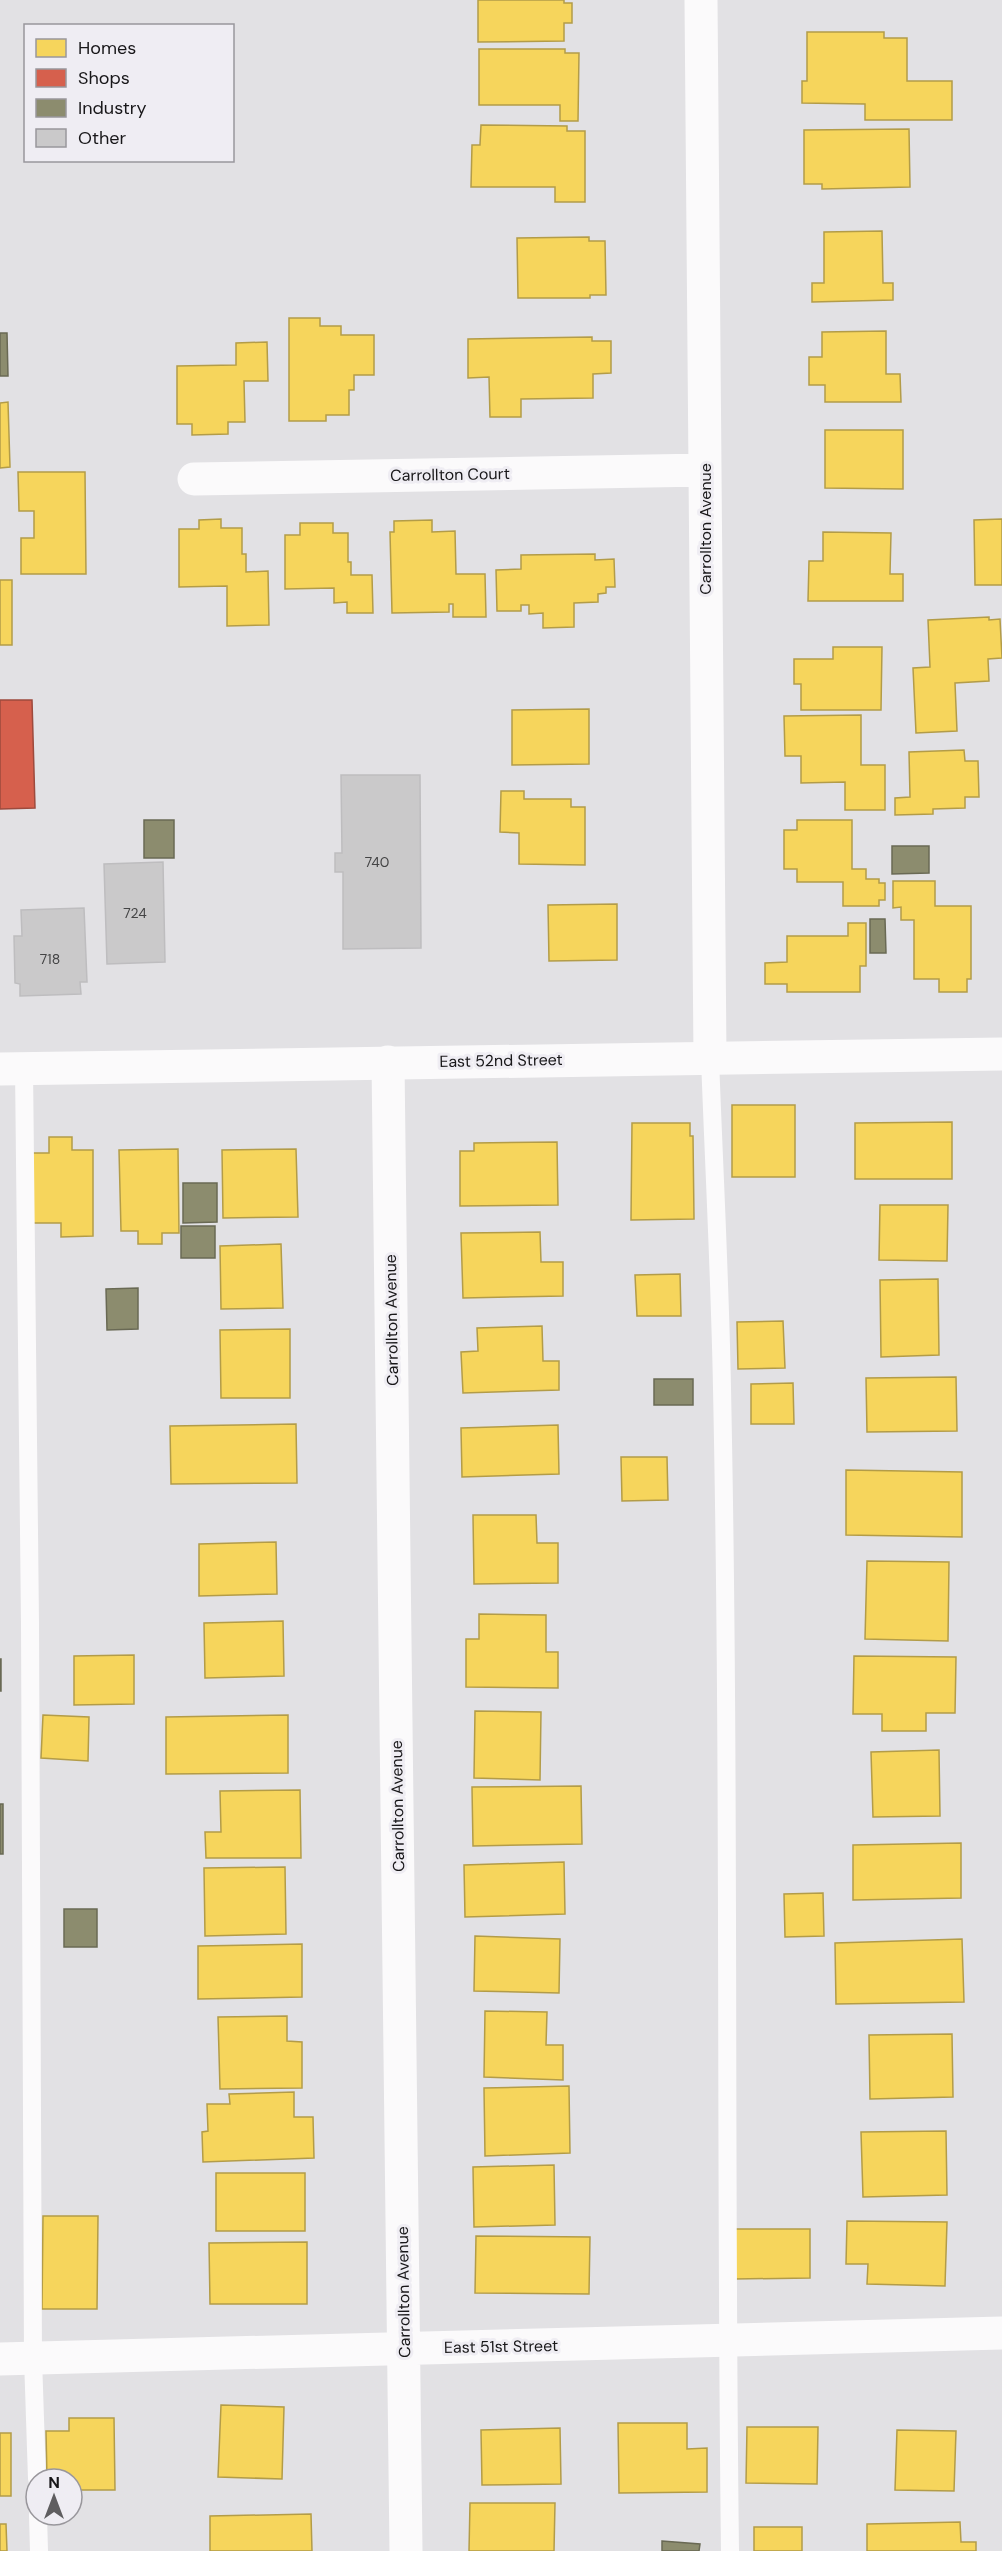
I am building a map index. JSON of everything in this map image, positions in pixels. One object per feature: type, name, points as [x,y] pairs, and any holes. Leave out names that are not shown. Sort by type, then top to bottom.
[{"type":"street","name":"Carrollton Avenue","points":[[701,0],[710,1058]]},
{"type":"street","name":"Carrollton Court","points":[[194,479],[705,470]]},
{"type":"street","name":"East 52nd Street","points":[[12,1069],[1002,1054]]},
{"type":"street","name":"Carrollton Avenue","points":[[388,1062],[406,2551]]},
{"type":"street","name":"East 51st Street","points":[[0,2359],[1002,2333]]},
{"type":"lane","points":[[710,1058],[722,1385],[726,1621],[730,2551]]},
{"type":"lane","points":[[12,1069],[30,1624],[33,2358],[37,2467]]},
{"type":"lane","points":[[38,2527],[39,2551]]},
{"type":"building: Homes","points":[[478,0],[564,0],[564,3],[572,3],[572,23],[564,23],[564,41],[478,42]]},
{"type":"building: Homes","points":[[807,32],[884,32],[884,38],[907,38],[907,81],[952,81],[952,120],[865,120],[865,104],[802,103],[802,81],[807,81]]},
{"type":"building: Homes","points":[[479,49],[565,49],[565,53],[579,53],[578,121],[560,121],[560,105],[479,105]]},
{"type":"building: Homes","points":[[481,125],[567,126],[567,131],[585,131],[585,202],[555,202],[555,187],[471,187],[472,145],[480,145]]},
{"type":"building: Homes","points":[[909,129],[910,187],[822,189],[822,184],[804,184],[804,130]]},
{"type":"building: Homes","points":[[882,231],[883,283],[893,283],[893,300],[812,302],[812,283],[824,283],[824,232]]},
{"type":"building: Homes","points":[[589,237],[589,241],[605,241],[606,295],[590,295],[590,298],[518,298],[517,238]]},
{"type":"building: Homes","points":[[289,318],[320,318],[320,326],[341,326],[341,335],[374,335],[374,375],[354,375],[354,390],[349,390],[349,415],[326,415],[326,421],[289,421]]},
{"type":"building: Homes","points":[[886,331],[886,374],[900,374],[901,402],[825,402],[825,385],[809,385],[809,357],[822,357],[822,332]]},
{"type":"building: Homes","points":[[592,337],[592,341],[611,341],[611,373],[593,374],[593,398],[521,399],[521,417],[490,417],[489,377],[468,378],[468,339]]},
{"type":"building: Homes","points":[[267,342],[268,381],[244,381],[245,422],[228,422],[228,434],[192,435],[192,424],[177,424],[177,366],[236,365],[236,343]]},
{"type":"building: Homes","points":[[8,402],[10,467],[0,468],[0,403]]},
{"type":"building: Homes","points":[[825,430],[903,430],[903,489],[825,488]]},
{"type":"building: Homes","points":[[18,472],[85,472],[86,574],[21,574],[21,538],[34,538],[34,511],[19,511]]},
{"type":"building: Homes","points":[[221,519],[221,528],[242,528],[242,554],[246,554],[246,572],[268,571],[269,625],[227,626],[227,586],[179,587],[179,529],[199,529],[199,520]]},
{"type":"building: Homes","points":[[1002,519],[1002,585],[975,585],[974,520]]},
{"type":"building: Homes","points":[[432,520],[432,532],[455,531],[456,574],[485,574],[486,617],[453,617],[453,604],[449,604],[449,612],[392,613],[390,532],[394,532],[394,521]]},
{"type":"building: Homes","points":[[300,523],[333,523],[333,533],[348,533],[348,562],[351,562],[351,575],[372,575],[373,613],[347,613],[347,602],[334,603],[334,588],[285,589],[285,535],[300,535]]},
{"type":"building: Homes","points":[[823,532],[891,533],[890,574],[903,574],[903,601],[808,601],[809,561],[823,561]]},
{"type":"building: Homes","points":[[595,554],[595,560],[614,559],[615,587],[606,587],[606,593],[598,594],[598,602],[574,603],[574,627],[543,628],[543,613],[529,614],[529,605],[521,605],[521,611],[497,611],[496,570],[521,569],[521,555]]},
{"type":"building: Homes","points":[[0,580],[12,580],[12,645],[0,645]]},
{"type":"building: Homes","points":[[989,617],[989,620],[1000,619],[1002,658],[988,659],[989,681],[955,683],[957,731],[916,733],[913,668],[930,667],[928,620]]},
{"type":"building: Homes","points":[[833,647],[882,647],[881,710],[801,710],[801,684],[794,684],[794,659],[833,659]]},
{"type":"building: Homes","points":[[589,709],[589,764],[512,765],[512,710]]},
{"type":"building: Homes","points":[[861,715],[861,765],[885,765],[885,810],[845,810],[845,782],[801,783],[801,756],[785,756],[784,716]]},
{"type":"building: Homes","points":[[964,750],[965,761],[978,761],[979,797],[965,797],[965,808],[933,809],[933,814],[895,815],[895,798],[910,797],[909,752]]},
{"type":"building: Homes","points":[[501,791],[524,791],[524,799],[571,799],[571,807],[585,807],[585,865],[519,864],[519,833],[500,832]]},
{"type":"building: Homes","points":[[797,820],[852,820],[852,869],[866,869],[866,879],[879,879],[879,883],[885,883],[885,900],[879,900],[879,906],[843,906],[843,882],[797,882],[797,869],[784,869],[784,830],[797,830]]},
{"type":"building: Homes","points":[[893,881],[935,881],[935,906],[971,906],[971,979],[967,979],[967,992],[939,992],[939,979],[914,979],[914,920],[901,920],[901,907],[893,908]]},
{"type":"building: Homes","points":[[617,904],[617,960],[549,961],[548,905]]},
{"type":"building: Homes","points":[[848,923],[866,923],[866,966],[860,966],[860,992],[787,992],[787,984],[765,984],[765,963],[787,962],[787,936],[848,936]]},
{"type":"building: Homes","points":[[732,1105],[795,1105],[795,1177],[732,1177]]},
{"type":"building: Homes","points":[[952,1122],[952,1179],[855,1179],[855,1123]]},
{"type":"building: Homes","points":[[632,1123],[690,1123],[690,1136],[693,1136],[694,1219],[631,1220]]},
{"type":"building: Homes","points":[[49,1137],[72,1137],[72,1150],[93,1150],[93,1236],[61,1237],[61,1223],[32,1223],[32,1153],[49,1153]]},
{"type":"building: Homes","points":[[557,1142],[558,1205],[460,1206],[460,1151],[474,1151],[474,1143]]},
{"type":"building: Homes","points":[[178,1149],[179,1233],[162,1233],[162,1244],[138,1244],[138,1231],[121,1231],[119,1150]]},
{"type":"building: Homes","points":[[296,1149],[298,1217],[223,1218],[222,1150]]},
{"type":"building: Homes","points":[[880,1205],[948,1205],[947,1261],[879,1260]]},
{"type":"building: Homes","points":[[540,1232],[541,1262],[563,1262],[563,1296],[463,1298],[461,1233]]},
{"type":"building: Homes","points":[[281,1244],[283,1308],[221,1309],[220,1246]]},
{"type":"building: Homes","points":[[680,1274],[681,1316],[637,1316],[635,1275]]},
{"type":"building: Homes","points":[[938,1279],[939,1355],[881,1357],[880,1280]]},
{"type":"building: Homes","points":[[783,1321],[785,1368],[738,1369],[737,1322]]},
{"type":"building: Homes","points":[[542,1326],[543,1361],[559,1361],[559,1390],[463,1393],[461,1352],[478,1351],[477,1328]]},
{"type":"building: Homes","points":[[290,1329],[290,1398],[221,1398],[220,1330]]},
{"type":"building: Homes","points":[[956,1377],[957,1431],[867,1432],[866,1378]]},
{"type":"building: Homes","points":[[793,1383],[794,1424],[751,1424],[751,1384]]},
{"type":"building: Homes","points":[[296,1424],[297,1483],[171,1484],[170,1426]]},
{"type":"building: Homes","points":[[558,1425],[559,1474],[462,1477],[461,1428]]},
{"type":"building: Homes","points":[[621,1457],[667,1457],[668,1500],[622,1501]]},
{"type":"building: Homes","points":[[846,1470],[962,1472],[962,1537],[846,1535]]},
{"type":"building: Homes","points":[[473,1515],[536,1515],[537,1543],[558,1543],[558,1583],[474,1584]]},
{"type":"building: Homes","points":[[276,1542],[277,1594],[199,1596],[199,1544]]},
{"type":"building: Homes","points":[[867,1561],[949,1562],[948,1641],[865,1639]]},
{"type":"building: Homes","points":[[479,1614],[546,1615],[546,1652],[558,1652],[558,1688],[466,1687],[466,1639],[479,1639]]},
{"type":"building: Homes","points":[[283,1621],[284,1676],[205,1678],[204,1623]]},
{"type":"building: Homes","points":[[134,1655],[134,1704],[74,1705],[74,1656]]},
{"type":"building: Homes","points":[[854,1656],[956,1657],[955,1713],[926,1713],[926,1731],[882,1731],[882,1714],[853,1714]]},
{"type":"building: Homes","points":[[475,1711],[541,1712],[540,1780],[474,1778]]},
{"type":"building: Homes","points":[[43,1715],[89,1717],[88,1761],[41,1758]]},
{"type":"building: Homes","points":[[288,1715],[288,1773],[166,1774],[166,1717]]},
{"type":"building: Homes","points":[[939,1750],[940,1816],[873,1817],[871,1752]]},
{"type":"building: Homes","points":[[581,1786],[582,1844],[473,1846],[472,1787]]},
{"type":"building: Homes","points":[[300,1790],[301,1858],[206,1858],[205,1832],[221,1832],[220,1791]]},
{"type":"building: Homes","points":[[961,1843],[961,1898],[853,1900],[853,1845]]},
{"type":"building: Homes","points":[[564,1862],[565,1914],[465,1917],[464,1865]]},
{"type":"building: Homes","points":[[285,1867],[286,1934],[205,1936],[204,1868]]},
{"type":"building: Homes","points":[[823,1893],[824,1936],[785,1937],[784,1894]]},
{"type":"building: Homes","points":[[475,1936],[560,1939],[559,1993],[474,1991]]},
{"type":"building: Homes","points":[[962,1939],[964,2002],[836,2004],[835,1943]]},
{"type":"building: Homes","points":[[302,1944],[302,1997],[198,1999],[198,1946]]},
{"type":"building: Homes","points":[[485,2011],[547,2012],[546,2045],[563,2045],[563,2080],[484,2077]]},
{"type":"building: Homes","points":[[287,2016],[287,2041],[302,2042],[302,2088],[220,2089],[218,2017]]},
{"type":"building: Homes","points":[[952,2034],[953,2097],[870,2099],[869,2035]]},
{"type":"building: Homes","points":[[569,2086],[570,2153],[485,2156],[484,2088]]},
{"type":"building: Homes","points":[[294,2092],[294,2117],[313,2117],[314,2158],[203,2162],[202,2132],[208,2131],[207,2104],[230,2104],[229,2094]]},
{"type":"building: Homes","points":[[946,2131],[947,2195],[863,2197],[861,2132]]},
{"type":"building: Homes","points":[[554,2165],[555,2225],[474,2227],[473,2167]]},
{"type":"building: Homes","points":[[216,2173],[305,2173],[305,2231],[216,2231]]},
{"type":"building: Homes","points":[[43,2216],[98,2216],[97,2309],[42,2309]]},
{"type":"building: Homes","points":[[847,2221],[947,2222],[945,2286],[867,2284],[868,2264],[846,2264]]},
{"type":"building: Homes","points":[[735,2229],[810,2229],[810,2278],[735,2279]]},
{"type":"building: Homes","points":[[476,2236],[590,2237],[589,2294],[475,2293]]},
{"type":"building: Homes","points":[[307,2242],[307,2304],[210,2304],[209,2243]]},
{"type":"building: Homes","points":[[221,2405],[284,2407],[282,2479],[218,2477]]},
{"type":"building: Homes","points":[[69,2418],[114,2418],[115,2490],[84,2490],[84,2467],[47,2467],[46,2431],[69,2431]]},
{"type":"building: Homes","points":[[618,2423],[687,2423],[687,2449],[707,2448],[707,2492],[619,2493]]},
{"type":"building: Homes","points":[[747,2427],[818,2427],[817,2484],[746,2483]]},
{"type":"building: Homes","points":[[560,2428],[561,2484],[482,2485],[481,2430]]},
{"type":"building: Homes","points":[[897,2430],[956,2431],[954,2491],[895,2490]]},
{"type":"building: Homes","points":[[0,2433],[11,2433],[11,2496],[0,2496]]},
{"type":"building: Homes","points":[[470,2503],[555,2503],[554,2551],[469,2551]]},
{"type":"building: Homes","points":[[311,2514],[312,2551],[210,2551],[210,2516]]},
{"type":"building: Homes","points":[[960,2522],[961,2542],[976,2542],[976,2551],[867,2551],[867,2524]]},
{"type":"building: Homes","points":[[0,2524],[6,2524],[7,2551],[0,2551]]},
{"type":"building: Homes","points":[[754,2527],[802,2527],[802,2551],[754,2551]]},
{"type":"building: Shops","points":[[0,700],[32,700],[35,808],[0,809]]},
{"type":"building: Industry","points":[[0,333],[7,333],[8,376],[0,376]]},
{"type":"building: Industry","points":[[144,820],[174,820],[174,858],[144,858]]},
{"type":"building: Industry","points":[[892,846],[929,846],[929,873],[892,874]]},
{"type":"building: Industry","points":[[870,919],[885,919],[886,953],[870,953]]},
{"type":"building: Industry","points":[[183,1183],[217,1183],[217,1222],[183,1223]]},
{"type":"building: Industry","points":[[181,1226],[215,1226],[215,1258],[181,1258]]},
{"type":"building: Industry","points":[[138,1288],[138,1329],[107,1330],[106,1289]]},
{"type":"building: Industry","points":[[654,1379],[693,1379],[693,1405],[654,1405]]},
{"type":"building: Industry","points":[[1,1659],[1,1691],[0,1691]]},
{"type":"building: Industry","points":[[0,1804],[3,1804],[3,1854],[0,1854]]},
{"type":"building: Industry","points":[[64,1909],[97,1909],[97,1947],[64,1947]]},
{"type":"building: Industry","points":[[662,2541],[700,2544],[699,2551],[662,2551]]},
{"type":"building: Other","points":[[341,775],[420,775],[421,948],[343,949],[343,872],[335,872],[335,853],[342,853]]},
{"type":"building: Other","points":[[163,862],[165,962],[107,964],[104,864]]},
{"type":"building: Other","points":[[84,908],[87,982],[80,982],[81,994],[20,996],[20,984],[15,983],[14,936],[22,936],[21,910]]}]
